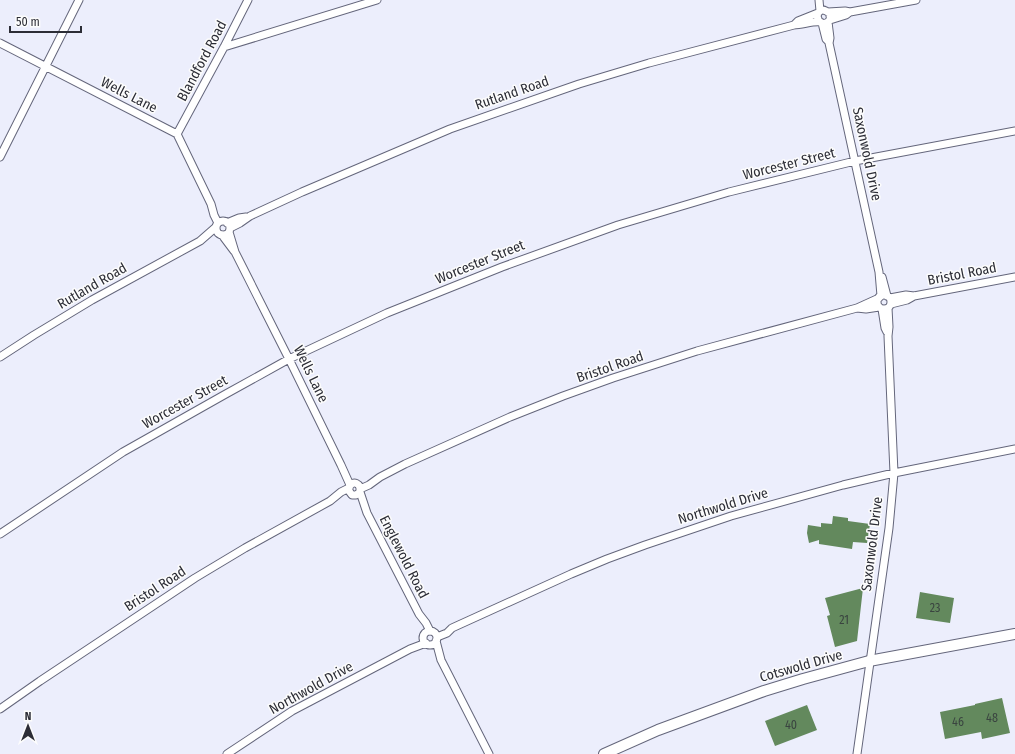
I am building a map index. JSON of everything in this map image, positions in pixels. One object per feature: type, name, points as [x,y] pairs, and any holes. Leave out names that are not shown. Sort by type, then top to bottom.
[{"type":"main road","name":"Cotswold Drive","points":[[604,754],[658,730],[764,691],[803,679],[869,661],[1015,634]]},
{"type":"street","points":[[0,157],[79,0]]},
{"type":"street","name":"Blandford Road","points":[[178,134],[248,0]]},
{"type":"street","points":[[224,47],[378,0]]},
{"type":"street","points":[[819,0],[823,12]]},
{"type":"street","points":[[823,0],[823,12]]},
{"type":"street","name":"Rutland Road","points":[[794,25],[798,21],[823,12],[850,12],[916,0]]},
{"type":"street","points":[[823,12],[830,14],[824,22],[817,16],[823,12]]},
{"type":"street","name":"Rutland Road","points":[[0,358],[34,335],[92,300],[200,241],[214,236],[223,228],[239,218],[250,216],[302,192],[450,129],[579,84],[649,63],[794,25],[824,22],[846,15],[850,12]]},
{"type":"street","name":"Saxonwold Drive","points":[[824,22],[830,38],[829,42],[878,272],[883,279],[884,302],[889,327],[888,336],[894,472],[889,528],[857,754]]},
{"type":"street","name":"Wells Lane","points":[[0,44],[178,134],[211,204],[214,215],[223,228],[228,245],[235,252],[354,489]]},
{"type":"street","name":"Worcester Street","points":[[0,534],[123,452],[289,359],[387,313],[502,266],[618,225],[729,192],[854,161],[1015,131]]},
{"type":"street","name":"Bristol Road","points":[[0,709],[72,658],[194,578],[245,548],[354,489],[369,485],[380,477],[405,464],[510,417],[613,378],[697,351],[857,308],[884,302],[907,300],[914,296],[1015,277]]},
{"type":"street","name":"Northwold Drive","points":[[227,754],[292,711],[430,638],[447,633],[452,628],[607,559],[698,527],[762,507],[894,472],[1015,449]]},
{"type":"street","name":"Englewold Road","points":[[354,489],[419,614],[423,627],[430,638],[436,654],[441,660],[489,754]]},
{"type":"building","points":[[833,516],[848,518],[848,521],[870,524],[867,543],[853,542],[852,549],[819,544],[819,540],[809,543],[807,533],[808,525],[821,527],[821,523],[832,524]]},
{"type":"building","points":[[863,588],[857,641],[835,647],[827,616],[830,615],[825,598]]},
{"type":"building","points":[[920,592],[954,598],[950,623],[916,618]]},
{"type":"building","points":[[1002,698],[1010,733],[982,739],[981,732],[945,739],[940,712]]},
{"type":"building","points":[[807,705],[817,730],[775,746],[765,721]]}]
